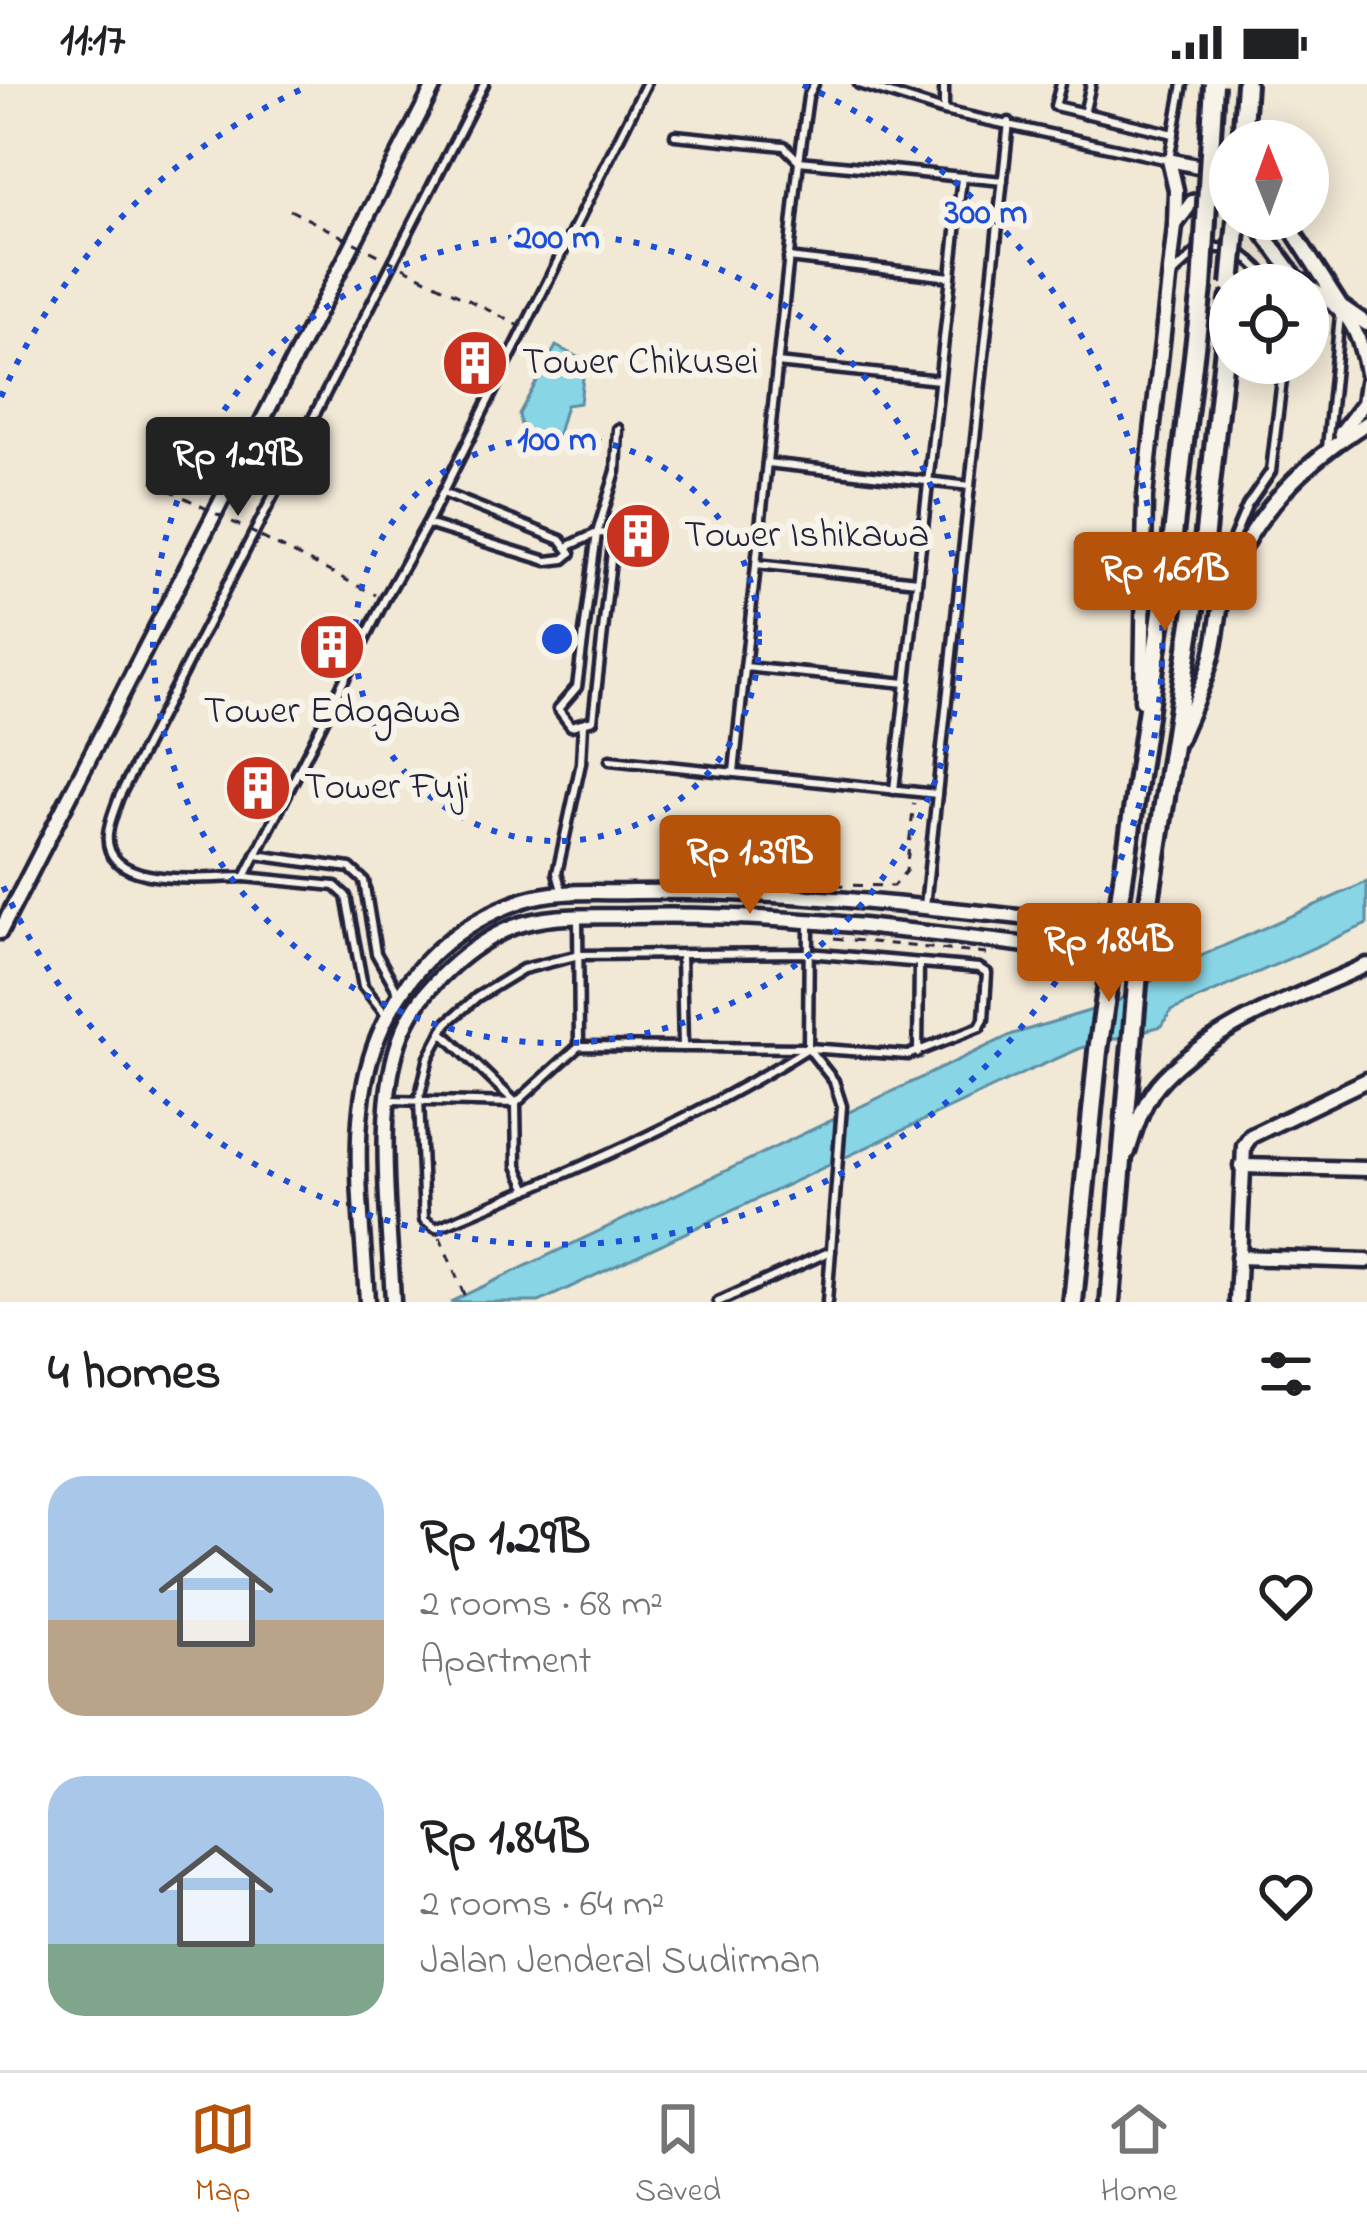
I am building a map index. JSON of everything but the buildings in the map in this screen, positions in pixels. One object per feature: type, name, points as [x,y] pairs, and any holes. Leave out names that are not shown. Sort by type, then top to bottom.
[{"type":"main road","points":[[1073,1302],[1106,986],[1172,544],[1202,288],[1214,84]]},
{"type":"main road","points":[[1244,120],[1246,84]]},
{"type":"main road","points":[[1110,1302],[1138,974],[1203,551],[1221,384]]},
{"type":"street","points":[[0,932],[435,84]]},
{"type":"street","points":[[1142,743],[1145,496],[1175,226],[1176,190],[1169,160],[1209,169]]},
{"type":"street","points":[[1175,226],[1192,202],[1209,198]]},
{"type":"street","points":[[1299,240],[1363,349],[1367,373]]},
{"type":"street","points":[[1329,299],[1367,324]]},
{"type":"street","points":[[1175,749],[1211,661],[1226,584],[1254,528],[1289,481],[1327,448],[1364,403],[1367,382]]},
{"type":"street","points":[[1327,448],[1367,424]]},
{"type":"street","points":[[367,1302],[361,1183],[363,1096],[387,1016],[416,969],[450,937],[492,913],[530,898],[704,891],[1115,927]]},
{"type":"street","points":[[393,1302],[387,1100],[402,1032],[414,1011],[475,946],[513,927],[545,918],[714,914],[809,928],[1111,956]]},
{"type":"street","points":[[1087,952],[1091,925]]},
{"type":"street","points":[[1121,1176],[1140,1114],[1162,1080],[1251,1018],[1367,965]]},
{"type":"street","points":[[399,994],[414,1011]]},
{"type":"street","points":[[387,1016],[402,1032]]},
{"type":"street","points":[[1237,1302],[1244,1146],[1252,1136],[1363,1084]]},
{"type":"street","points":[[1241,1166],[1367,1169]]},
{"type":"street","points":[[1238,1257],[1367,1261]]},
{"type":"lane","points":[[387,1016],[363,986],[346,896],[334,886],[137,873],[114,860],[108,832],[130,776],[484,84]]},
{"type":"lane","points":[[245,877],[385,599],[428,524],[646,84]]},
{"type":"lane","points":[[734,772],[799,161],[814,84]]},
{"type":"lane","points":[[859,84],[944,111],[1169,160],[1183,84]]},
{"type":"lane","points":[[944,84],[944,111]]},
{"type":"lane","points":[[1061,84],[1055,106],[1174,134]]},
{"type":"lane","points":[[1084,114],[1091,84]]},
{"type":"lane","points":[[925,909],[1009,122]]},
{"type":"lane","points":[[675,135],[784,146],[799,161],[1003,181]]},
{"type":"lane","points":[[894,790],[962,177]]},
{"type":"lane","points":[[1169,277],[1200,249],[1226,247],[1257,264]]},
{"type":"lane","points":[[788,258],[951,277]]},
{"type":"lane","points":[[1327,448],[1341,306]]},
{"type":"lane","points":[[777,363],[939,380]]},
{"type":"lane","points":[[1226,584],[1232,542],[1247,506],[1271,472],[1281,384]]},
{"type":"lane","points":[[442,493],[569,546],[597,532],[614,534],[593,720],[572,726],[558,709],[577,687],[597,532],[616,472],[618,429]]},
{"type":"lane","points":[[766,464],[970,486]]},
{"type":"lane","points":[[428,524],[547,560],[564,559],[571,553],[569,546]]},
{"type":"lane","points":[[756,564],[917,581]]},
{"type":"lane","points":[[745,667],[906,683]]},
{"type":"lane","points":[[563,895],[557,872],[581,763],[583,723]]},
{"type":"lane","points":[[610,760],[937,794]]},
{"type":"lane","points":[[256,855],[350,868],[364,880],[376,953],[399,994]]},
{"type":"lane","points":[[578,917],[580,1046]]},
{"type":"lane","points":[[809,928],[808,1048],[834,1081],[842,1106],[827,1302]]},
{"type":"lane","points":[[387,1100],[419,1099],[516,1103],[580,1046],[808,1048],[918,1053],[980,1027],[987,973],[979,968],[808,953],[579,955],[523,968],[477,998],[442,1032],[429,1057],[419,1099],[424,1220],[436,1228],[528,1190],[723,1100],[808,1048]]},
{"type":"lane","points":[[682,955],[682,1047]]},
{"type":"lane","points":[[918,1053],[920,963]]},
{"type":"lane","points":[[442,1032],[516,1103],[517,1166],[528,1190]]},
{"type":"lane","points":[[718,1302],[831,1251]]},
{"type":"path","points":[[290,210],[523,327]]},
{"type":"path","points":[[152,481],[385,599]]},
{"type":"path","points":[[834,885],[893,886],[906,871],[913,792]]},
{"type":"path","points":[[809,928],[987,954]]},
{"type":"path","points":[[436,1228],[467,1302]]},
{"type":"water","points":[[556,346],[585,361],[580,403],[566,405],[556,441],[522,432],[519,414]]},
{"type":"water","points":[[1367,882],[1367,924],[1171,1011],[1162,1026],[1081,1048],[1028,1071],[539,1302],[450,1302],[1013,1034],[1112,1004],[1174,968]]},
{"type":"place","name":"Tower Chikusei","points":[[475,363]]},
{"type":"place","name":"Tower Ishikawa","points":[[638,536]]},
{"type":"place","name":"Tower Edogawa","points":[[332,647]]},
{"type":"place","name":"Tower Fuji","points":[[258,788]]}]
